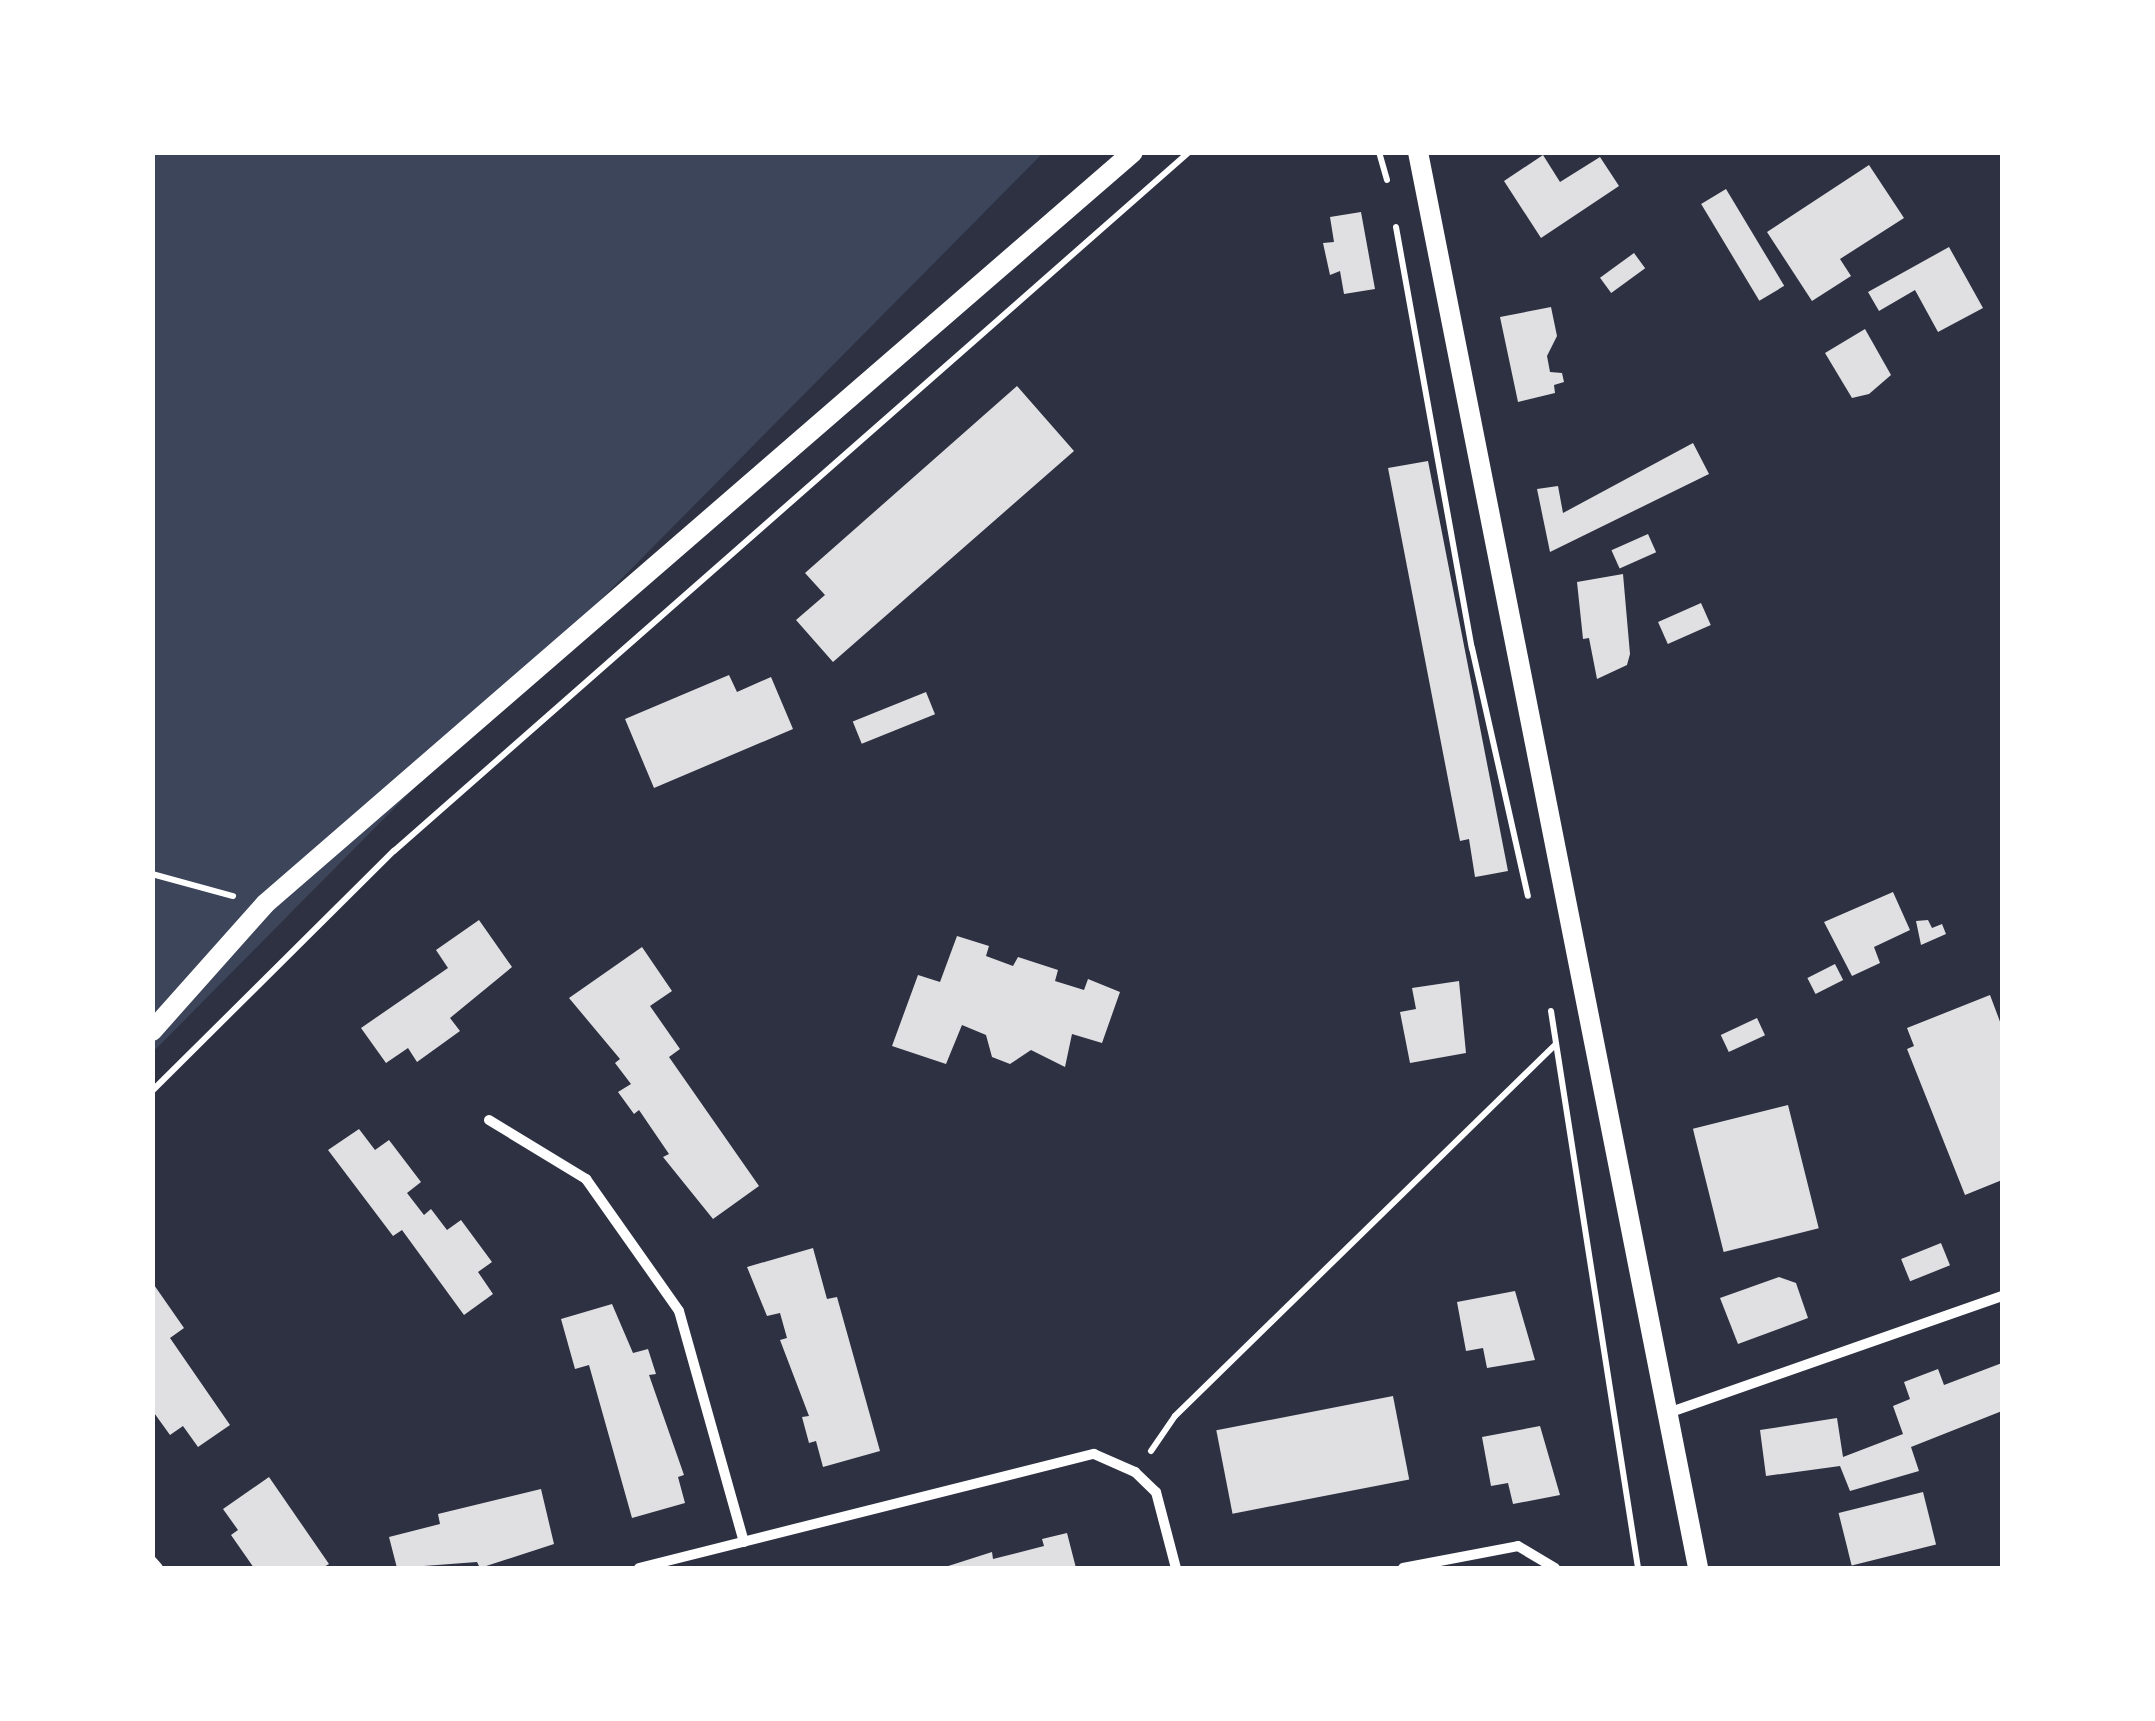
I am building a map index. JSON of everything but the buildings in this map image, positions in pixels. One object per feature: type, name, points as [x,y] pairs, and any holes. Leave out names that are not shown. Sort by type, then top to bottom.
[{"type":"main road","points":[[152,1032],[265,904],[1133,152]]},
{"type":"main road","points":[[1418,152],[1698,1568]]},
{"type":"street","points":[[489,1120],[586,1179],[679,1311],[744,1542]]},
{"type":"street","points":[[1668,1414],[2002,1296]]},
{"type":"street","points":[[639,1568],[685,1562],[744,1542],[1094,1454],[1136,1472],[1156,1492],[1176,1568]]},
{"type":"street","points":[[1403,1568],[1518,1546],[1555,1568]]},
{"type":"street","points":[[152,1561],[158,1568]]},
{"type":"path","points":[[152,1091],[394,850],[1188,152]]},
{"type":"path","points":[[1379,152],[1389,186]]},
{"type":"path","points":[[1392,205],[1472,648],[1531,908]]},
{"type":"path","points":[[152,874],[265,904]]},
{"type":"path","points":[[1549,996],[1638,1568]]},
{"type":"path","points":[[1136,1472],[1175,1416],[1556,1044]]},
{"type":"shaded area","points":[[153,153],[1043,153],[153,1052]]}]
